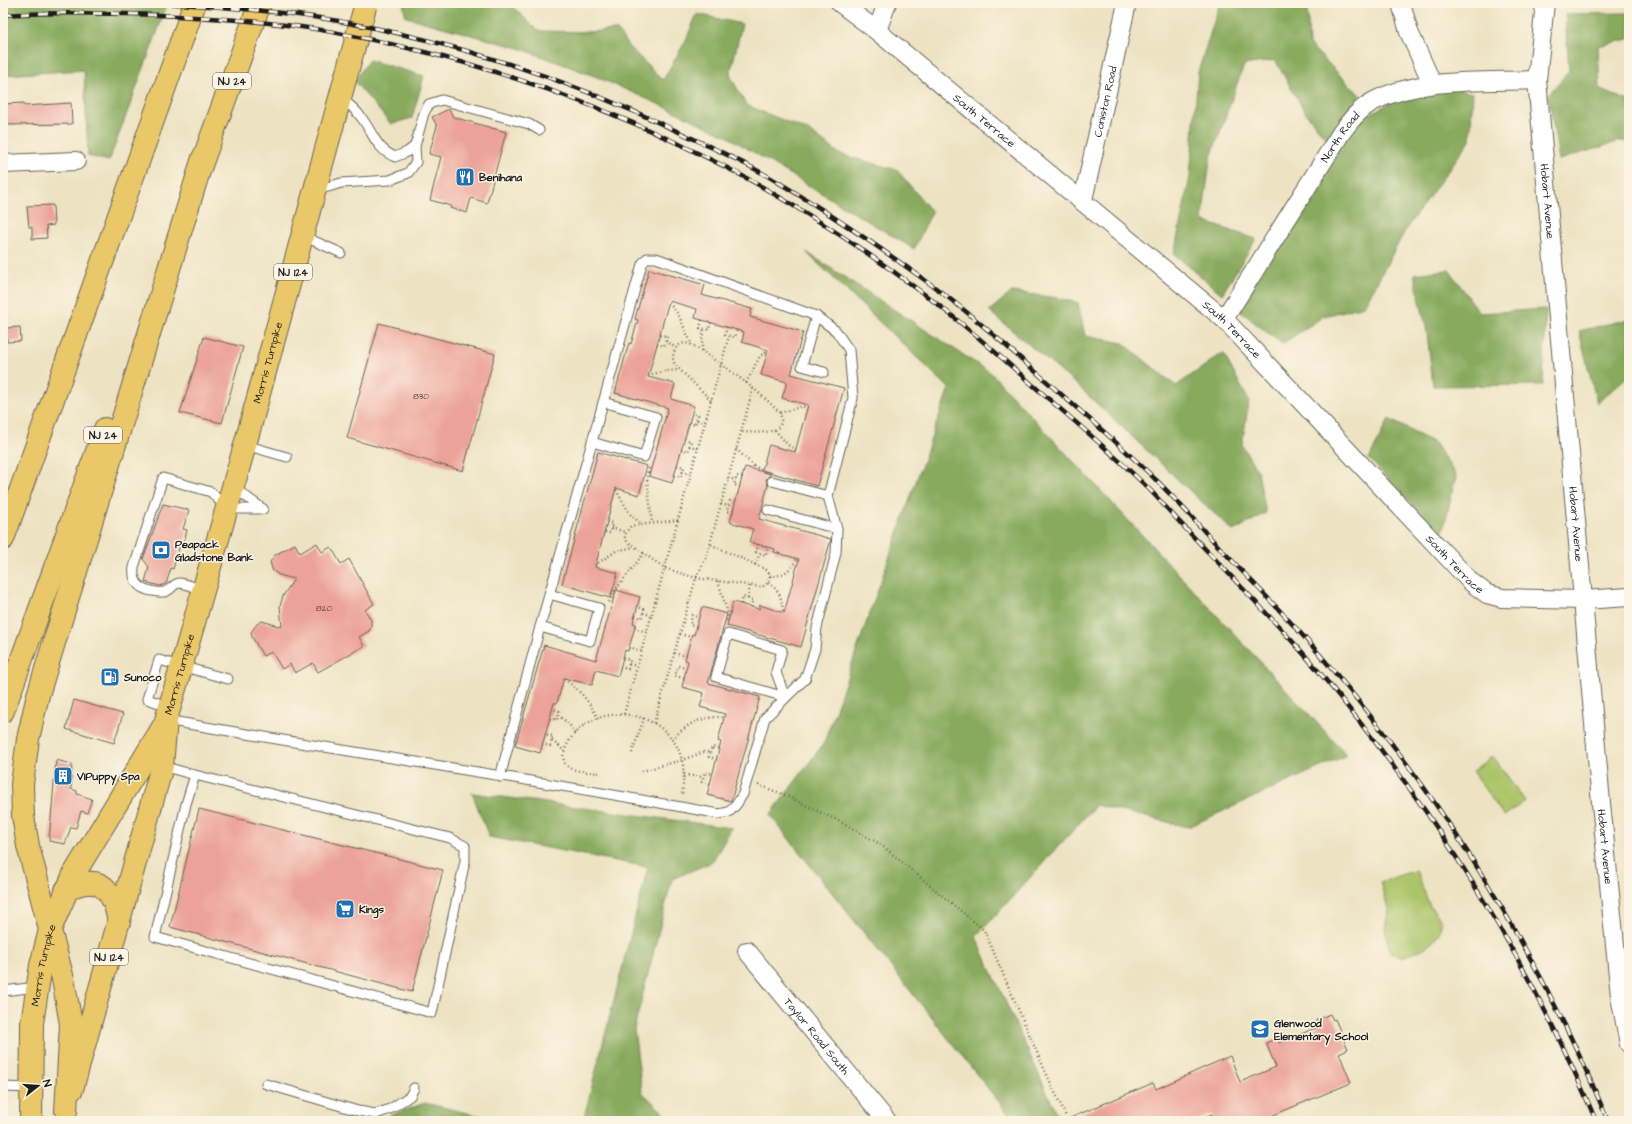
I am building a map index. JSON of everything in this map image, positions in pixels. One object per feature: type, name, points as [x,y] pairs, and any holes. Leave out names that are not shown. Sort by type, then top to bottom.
[{"type":"main road","points":[[3,539],[195,3]]},
{"type":"main road","name":"NJ 24","points":[[3,711],[260,3]]},
{"type":"main road","name":"Morris Turnpike","points":[[65,1116],[162,766],[168,714],[234,487],[366,3]]},
{"type":"main road","points":[[65,1116],[71,1024],[63,979],[28,846],[23,816],[22,784],[28,739],[38,695],[203,158]]},
{"type":"main road","name":"Morris Turnpike","points":[[31,1121],[32,1023],[37,987],[50,930],[66,890],[168,714]]},
{"type":"main road","points":[[66,890],[88,882],[95,883],[102,887],[112,897],[119,922]]},
{"type":"street","name":"South Terrace","points":[[840,3],[877,31],[1224,319],[1472,582],[1487,594],[1502,598],[1583,600],[1629,597]]},
{"type":"street","points":[[877,31],[887,3]]},
{"type":"street","name":"Coniston Road","points":[[1082,200],[1127,3]]},
{"type":"street","points":[[1401,3],[1409,32],[1432,84]]},
{"type":"street","name":"Hobart Avenue","points":[[1545,3],[1537,80],[1620,996],[1628,1039]]},
{"type":"street","name":"North Road","points":[[1224,319],[1341,133],[1354,116],[1373,102],[1400,91],[1432,84],[1537,80]]},
{"type":"street","points":[[3,164],[76,161]]},
{"type":"street","name":"Taylor Road South","points":[[747,952],[887,1121]]},
{"type":"lane","points":[[341,98],[352,106],[362,118],[378,146],[385,152],[395,158],[416,146]]},
{"type":"lane","points":[[315,191],[341,183],[390,180],[398,178],[408,172],[416,162],[416,146],[424,113],[429,104],[442,100],[529,124],[540,130]]},
{"type":"lane","points":[[303,236],[341,253]]},
{"type":"lane","points":[[168,714],[500,776],[680,806],[719,814],[729,812],[736,805],[743,794],[765,718],[805,679],[815,649],[817,628],[836,553],[837,529],[828,496],[853,398],[849,350],[836,331],[816,316],[656,258],[647,258],[642,264],[549,594],[500,776]]},
{"type":"lane","points":[[816,316],[802,366],[824,372]]},
{"type":"lane","points":[[592,442],[644,458],[656,417],[603,402]]},
{"type":"lane","points":[[245,445],[287,456]]},
{"type":"lane","points":[[204,590],[179,583],[162,593],[148,590],[137,584],[134,580],[134,568],[163,478],[211,492],[227,509],[263,509],[234,487]]},
{"type":"lane","points":[[772,481],[828,496]]},
{"type":"lane","points":[[768,510],[837,529]]},
{"type":"lane","points":[[540,627],[590,641],[599,608],[549,594]]},
{"type":"lane","points":[[728,634],[782,650],[776,672],[785,697],[716,677],[728,634]]},
{"type":"lane","points":[[182,667],[228,679]]},
{"type":"lane","points":[[162,766],[450,838],[465,846],[465,862],[432,1013],[156,937],[186,804],[195,775]]},
{"type":"lane","points":[[3,991],[37,987]]},
{"type":"lane","points":[[266,1084],[376,1114],[390,1109],[410,1096],[414,1088]]},
{"type":"lane","points":[[3,1087],[32,1088]]},
{"type":"path","points":[[668,303],[678,314],[692,345]]},
{"type":"path","points":[[702,320],[700,328],[704,329],[709,330],[711,322]]},
{"type":"path","points":[[727,327],[725,334],[729,336],[735,337],[737,330]]},
{"type":"path","points":[[702,351],[704,329]]},
{"type":"path","points":[[657,344],[664,346],[666,340],[667,336],[660,334]]},
{"type":"path","points":[[624,714],[729,336]]},
{"type":"path","points":[[666,340],[676,348]]},
{"type":"path","points":[[711,400],[675,366],[672,360],[673,353],[676,348],[686,343],[702,351],[746,383],[780,413],[781,422],[779,427],[775,430],[770,432],[741,432]]},
{"type":"path","points":[[746,383],[760,356],[768,351]]},
{"type":"path","points":[[648,375],[680,370]]},
{"type":"path","points":[[654,723],[696,578],[706,558],[753,389]]},
{"type":"path","points":[[780,413],[808,406]]},
{"type":"path","points":[[689,423],[695,425],[697,420],[698,415],[692,413]]},
{"type":"path","points":[[697,420],[705,422]]},
{"type":"path","points":[[775,430],[788,445],[796,450]]},
{"type":"path","points":[[682,449],[688,451],[691,441],[684,439]]},
{"type":"path","points":[[689,446],[698,448]]},
{"type":"path","points":[[736,449],[754,466],[772,474],[772,481]]},
{"type":"path","points":[[674,475],[681,477],[684,467],[677,465]]},
{"type":"path","points":[[650,467],[647,478],[652,523]]},
{"type":"path","points":[[682,472],[690,474]]},
{"type":"path","points":[[740,487],[734,485],[737,476],[743,477]]},
{"type":"path","points":[[728,478],[736,480]]},
{"type":"path","points":[[616,490],[630,514],[641,524]]},
{"type":"path","points":[[733,512],[727,511],[730,501],[736,503]]},
{"type":"path","points":[[721,504],[729,506]]},
{"type":"path","points":[[626,532],[631,526],[678,520]]},
{"type":"path","points":[[604,532],[610,533],[612,523],[607,522]]},
{"type":"path","points":[[611,528],[626,532]]},
{"type":"path","points":[[626,532],[628,541],[664,568],[696,578],[762,587],[768,583],[770,576],[769,572],[765,569],[710,544]]},
{"type":"path","points":[[758,544],[756,552],[766,555],[768,547]]},
{"type":"path","points":[[595,564],[616,552],[635,546]]},
{"type":"path","points":[[611,600],[615,589],[644,553]]},
{"type":"path","points":[[755,565],[760,553]]},
{"type":"path","points":[[770,576],[777,576],[785,573],[792,567],[797,559]]},
{"type":"path","points":[[718,581],[728,614],[725,626],[728,634]]},
{"type":"path","points":[[768,583],[774,586],[780,595],[783,612]]},
{"type":"path","points":[[748,599],[750,585]]},
{"type":"path","points":[[741,604],[743,597],[753,600],[751,607]]},
{"type":"path","points":[[635,616],[642,618],[644,609],[637,607]]},
{"type":"path","points":[[643,613],[651,615]]},
{"type":"path","points":[[696,627],[690,625],[692,615],[699,617]]},
{"type":"path","points":[[684,618],[691,620]]},
{"type":"path","points":[[634,628],[647,632]]},
{"type":"path","points":[[680,634],[691,637]]},
{"type":"path","points":[[629,647],[641,651]]},
{"type":"path","points":[[674,653],[686,656]]},
{"type":"path","points":[[620,667],[628,669],[630,660],[623,658]]},
{"type":"path","points":[[629,664],[637,666]]},
{"type":"path","points":[[684,678],[675,676],[676,671],[678,666],[686,668]]},
{"type":"path","points":[[670,669],[676,671]]},
{"type":"path","points":[[564,679],[577,688],[593,708],[598,719]]},
{"type":"path","points":[[550,718],[557,720],[559,711],[553,709]]},
{"type":"path","points":[[599,773],[572,769],[566,765],[563,760],[564,751],[568,742],[575,733],[586,724],[607,716],[624,714],[644,718],[654,723],[672,739],[682,760],[684,774],[680,806]]},
{"type":"path","points":[[558,715],[569,724],[575,733]]},
{"type":"path","points":[[672,739],[682,729],[703,718],[725,717]]},
{"type":"path","points":[[632,753],[644,718]]},
{"type":"path","points":[[542,744],[550,746],[552,741],[553,736],[545,734]]},
{"type":"path","points":[[552,741],[564,751]]},
{"type":"path","points":[[717,759],[710,757],[712,747],[720,749]]},
{"type":"path","points":[[642,771],[682,760],[704,752],[711,752]]},
{"type":"path","points":[[710,784],[702,782],[705,772],[713,774]]},
{"type":"path","points":[[684,774],[704,777]]},
{"type":"path","points":[[746,780],[780,793],[839,821],[880,844],[965,916],[984,930],[1068,1121]]},
{"type":"green space","points":[[3,3],[168,3],[109,161],[88,156],[84,70],[3,75]]},
{"type":"green space","points":[[403,3],[509,3],[538,31],[586,32],[617,30],[628,46],[663,80],[685,42],[697,14],[742,24],[730,75],[746,105],[809,131],[840,154],[897,170],[932,212],[914,249],[725,135],[597,77],[519,48],[406,17]]},
{"type":"green space","points":[[1220,3],[1307,3],[1309,44],[1360,95],[1327,140],[1305,112],[1275,60],[1244,65],[1210,160],[1202,221],[1256,239],[1222,294],[1174,254],[1190,177],[1198,72]]},
{"type":"green space","points":[[1629,13],[1629,39],[1598,46],[1600,90],[1629,101],[1629,142],[1620,141],[1559,160],[1548,95],[1569,71],[1565,14]]},
{"type":"green space","points":[[369,60],[424,76],[412,118],[391,124],[354,81]]},
{"type":"green space","points":[[1447,88],[1473,93],[1470,140],[1406,229],[1364,306],[1324,316],[1282,344],[1240,311],[1262,268],[1354,123],[1395,100]]},
{"type":"green space","points":[[806,252],[991,373],[1347,755],[1188,827],[1096,805],[976,937],[1060,1121],[1014,1121],[770,815],[824,743],[949,388]]},
{"type":"green space","points":[[1449,270],[1480,313],[1546,309],[1543,385],[1433,386],[1427,332],[1414,274]]},
{"type":"green space","points":[[1012,292],[1058,298],[1078,303],[1085,336],[1123,343],[1176,386],[1223,353],[1249,401],[1242,445],[1258,472],[1266,513],[1233,531],[1078,386],[989,311]]},
{"type":"green space","points":[[1629,319],[1629,375],[1597,403],[1579,331]]},
{"type":"green space","points":[[1389,419],[1436,444],[1456,476],[1442,535],[1369,459]]},
{"type":"green space","points":[[1493,756],[1525,801],[1504,816],[1472,771]]},
{"type":"green space","points":[[472,793],[732,828],[712,862],[672,879],[634,1029],[642,1092],[672,1121],[583,1121],[648,867],[489,837]]},
{"type":"green space","points":[[1416,870],[1430,907],[1442,920],[1439,933],[1428,946],[1412,954],[1401,957],[1391,953],[1385,928],[1389,913],[1380,882]]},
{"type":"green space","points":[[425,1103],[501,1121],[374,1121]]},
{"type":"building","points":[[24,103],[24,106],[71,103],[72,124],[3,125],[3,104]]},
{"type":"building","name":"Benihana","points":[[449,109],[453,117],[506,132],[487,203],[471,198],[467,213],[450,208],[451,206],[430,200],[441,157],[429,154],[437,126],[432,117]]},
{"type":"building","points":[[53,205],[54,225],[46,226],[47,238],[32,239],[32,227],[29,227],[27,206]]},
{"type":"building","points":[[649,269],[705,285],[702,295],[752,309],[750,317],[803,332],[791,374],[844,388],[817,486],[762,470],[769,445],[795,452],[808,405],[782,398],[787,382],[761,375],[768,350],[742,342],[744,332],[695,318],[697,309],[669,301],[648,377],[675,384],[671,399],[694,406],[672,483],[649,476],[668,408],[615,393],[629,343],[631,344],[638,320],[635,319]]},
{"type":"building","points":[[379,323],[495,354],[463,471],[347,438]]},
{"type":"building","points":[[20,327],[21,341],[7,342],[6,328]]},
{"type":"building","points":[[204,337],[243,347],[222,423],[180,413]]},
{"type":"building","points":[[598,452],[647,466],[639,495],[616,488],[595,567],[618,573],[610,598],[562,584]]},
{"type":"building","points":[[745,467],[771,474],[766,479],[768,485],[759,519],[831,539],[801,647],[727,626],[733,602],[759,609],[760,605],[784,613],[799,559],[774,552],[775,549],[749,542],[753,529],[730,522]]},
{"type":"building","name":"Peapack Gladstone Bank","points":[[163,504],[189,510],[183,529],[187,530],[183,546],[180,545],[173,569],[171,568],[166,584],[160,586],[145,582],[149,567],[143,559]]},
{"type":"building","points":[[317,543],[322,552],[331,547],[341,564],[349,559],[374,604],[365,610],[371,620],[371,627],[369,631],[359,637],[364,646],[318,672],[313,663],[295,673],[290,664],[282,669],[272,652],[263,656],[252,637],[251,632],[257,624],[262,621],[282,627],[280,606],[283,596],[294,579],[279,575],[273,571],[270,562],[272,559],[275,555],[295,544],[300,553]]},
{"type":"building","points":[[616,590],[640,597],[633,623],[636,624],[628,651],[625,650],[618,676],[596,670],[592,685],[564,678],[557,703],[554,703],[540,753],[515,746],[544,645],[596,660]]},
{"type":"building","points":[[702,607],[727,614],[708,683],[760,697],[731,801],[707,795],[721,742],[718,741],[725,714],[700,707],[704,693],[682,687],[688,661],[685,660],[692,634],[694,635]]},
{"type":"building","points":[[74,700],[123,714],[114,743],[66,729]]},
{"type":"building","points":[[56,760],[72,764],[71,789],[77,791],[77,794],[92,799],[87,813],[81,811],[76,828],[71,827],[65,844],[49,841]]},
{"type":"building","name":"Kings","points":[[199,809],[443,870],[412,992],[170,927]]},
{"type":"building","name":"Glenwood Elementary School","points":[[1330,1014],[1333,1020],[1335,1019],[1348,1049],[1339,1053],[1351,1083],[1259,1121],[1215,1121],[1212,1114],[1194,1121],[1063,1121],[1153,1083],[1156,1089],[1230,1056],[1240,1082],[1276,1067],[1266,1043],[1277,1038],[1279,1043],[1318,1027],[1316,1020]]},
{"type":"railway","points":[[3,3],[9,3]]},
{"type":"railway","points":[[160,3],[269,11],[333,20],[423,39],[511,64],[554,79],[639,114],[765,174],[853,230],[945,295],[993,334],[1164,487],[1301,633],[1369,714],[1410,768],[1449,824],[1520,939],[1581,1059],[1608,1121]]},
{"type":"railway","points":[[3,15],[81,13],[205,17],[282,24],[333,32],[422,51],[509,76],[636,124],[758,184],[867,253],[924,294],[970,330],[1125,466],[1151,491],[1268,615],[1320,673],[1362,724],[1401,777],[1475,886],[1509,943],[1540,1001],[1569,1060],[1596,1121]]},
{"type":"place","name":"Benihana","points":[[465,177]]},
{"type":"place","name":"Peapack Gladstone Bank","points":[[161,550]]},
{"type":"place","name":"Sunoco","points":[[110,677]]},
{"type":"place","name":"VIPuppy Spa","points":[[63,776]]},
{"type":"place","name":"Kings","points":[[345,909]]},
{"type":"place","name":"Glenwood Elementary School","points":[[1260,1029]]}]
